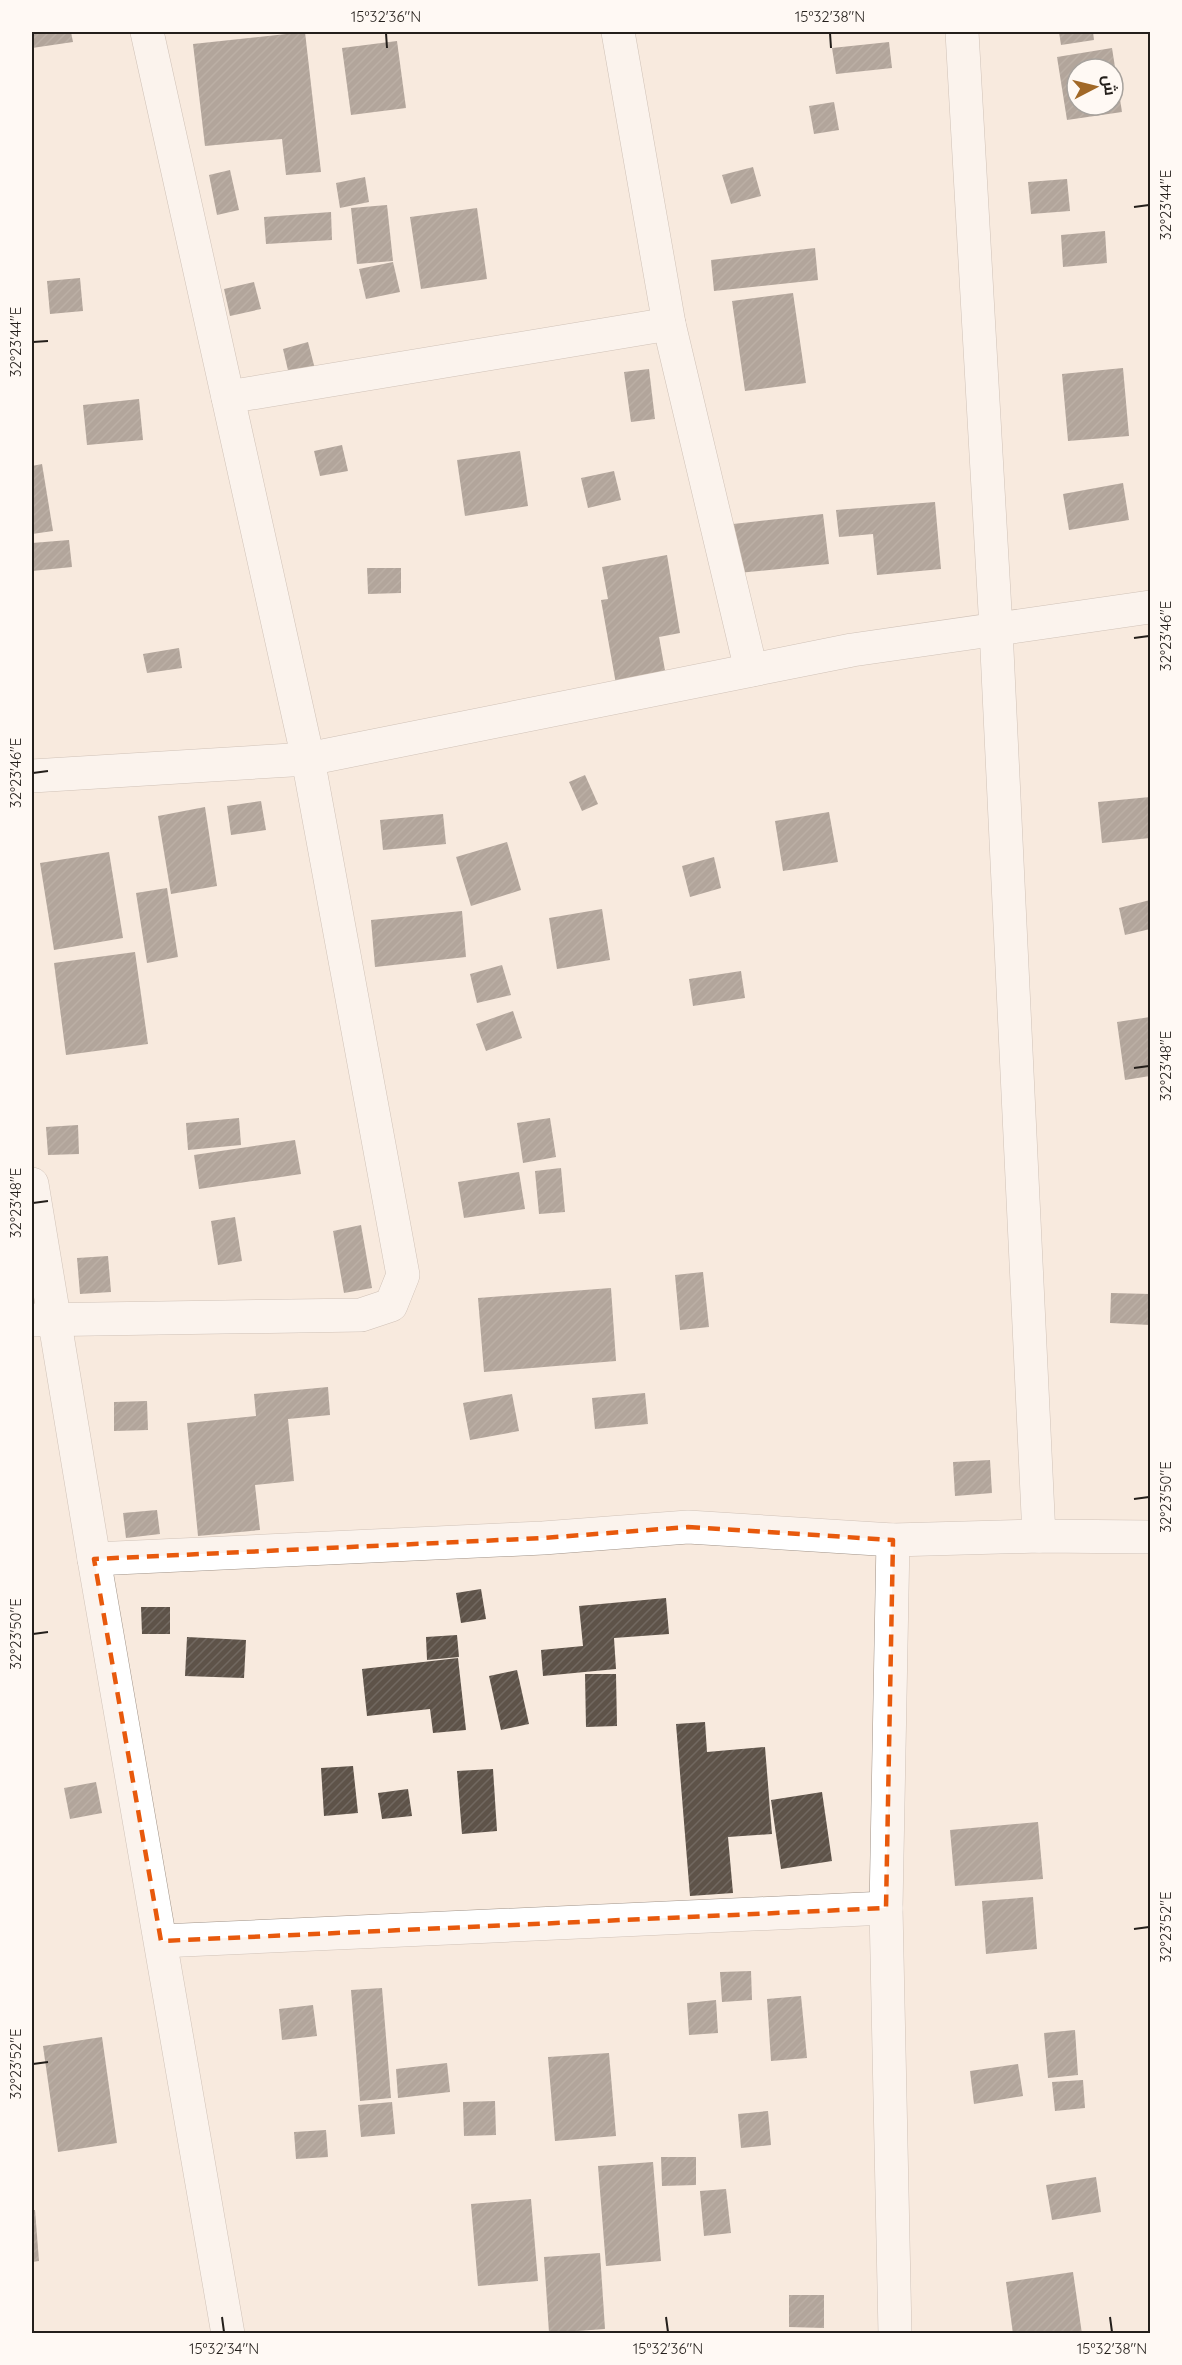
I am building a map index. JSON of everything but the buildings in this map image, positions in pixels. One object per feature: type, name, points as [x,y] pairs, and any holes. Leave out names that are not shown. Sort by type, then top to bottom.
[{"type":"street","points":[[42,1320],[361,1315],[391,1305],[403,1275],[308,759],[147,32]]},
{"type":"street","points":[[618,32],[669,324],[751,670]]},
{"type":"street","points":[[962,32],[996,629],[1039,1536]]},
{"type":"street","points":[[228,397],[669,324]]},
{"type":"street","points":[[32,776],[308,759],[852,650],[1150,607]]},
{"type":"street","points":[[32,1184],[42,1320],[94,1559],[228,2334]]},
{"type":"street","points":[[94,1559],[543,1538],[688,1527],[892,1540],[1039,1536],[1150,1537]]},
{"type":"street","points":[[892,1540],[886,1908],[895,2334]]},
{"type":"street","points":[[161,1941],[886,1908]]},
{"type":"highlighted area","points":[[688,1527],[893,1540],[886,1908],[161,1941],[94,1559],[543,1538]]}]
